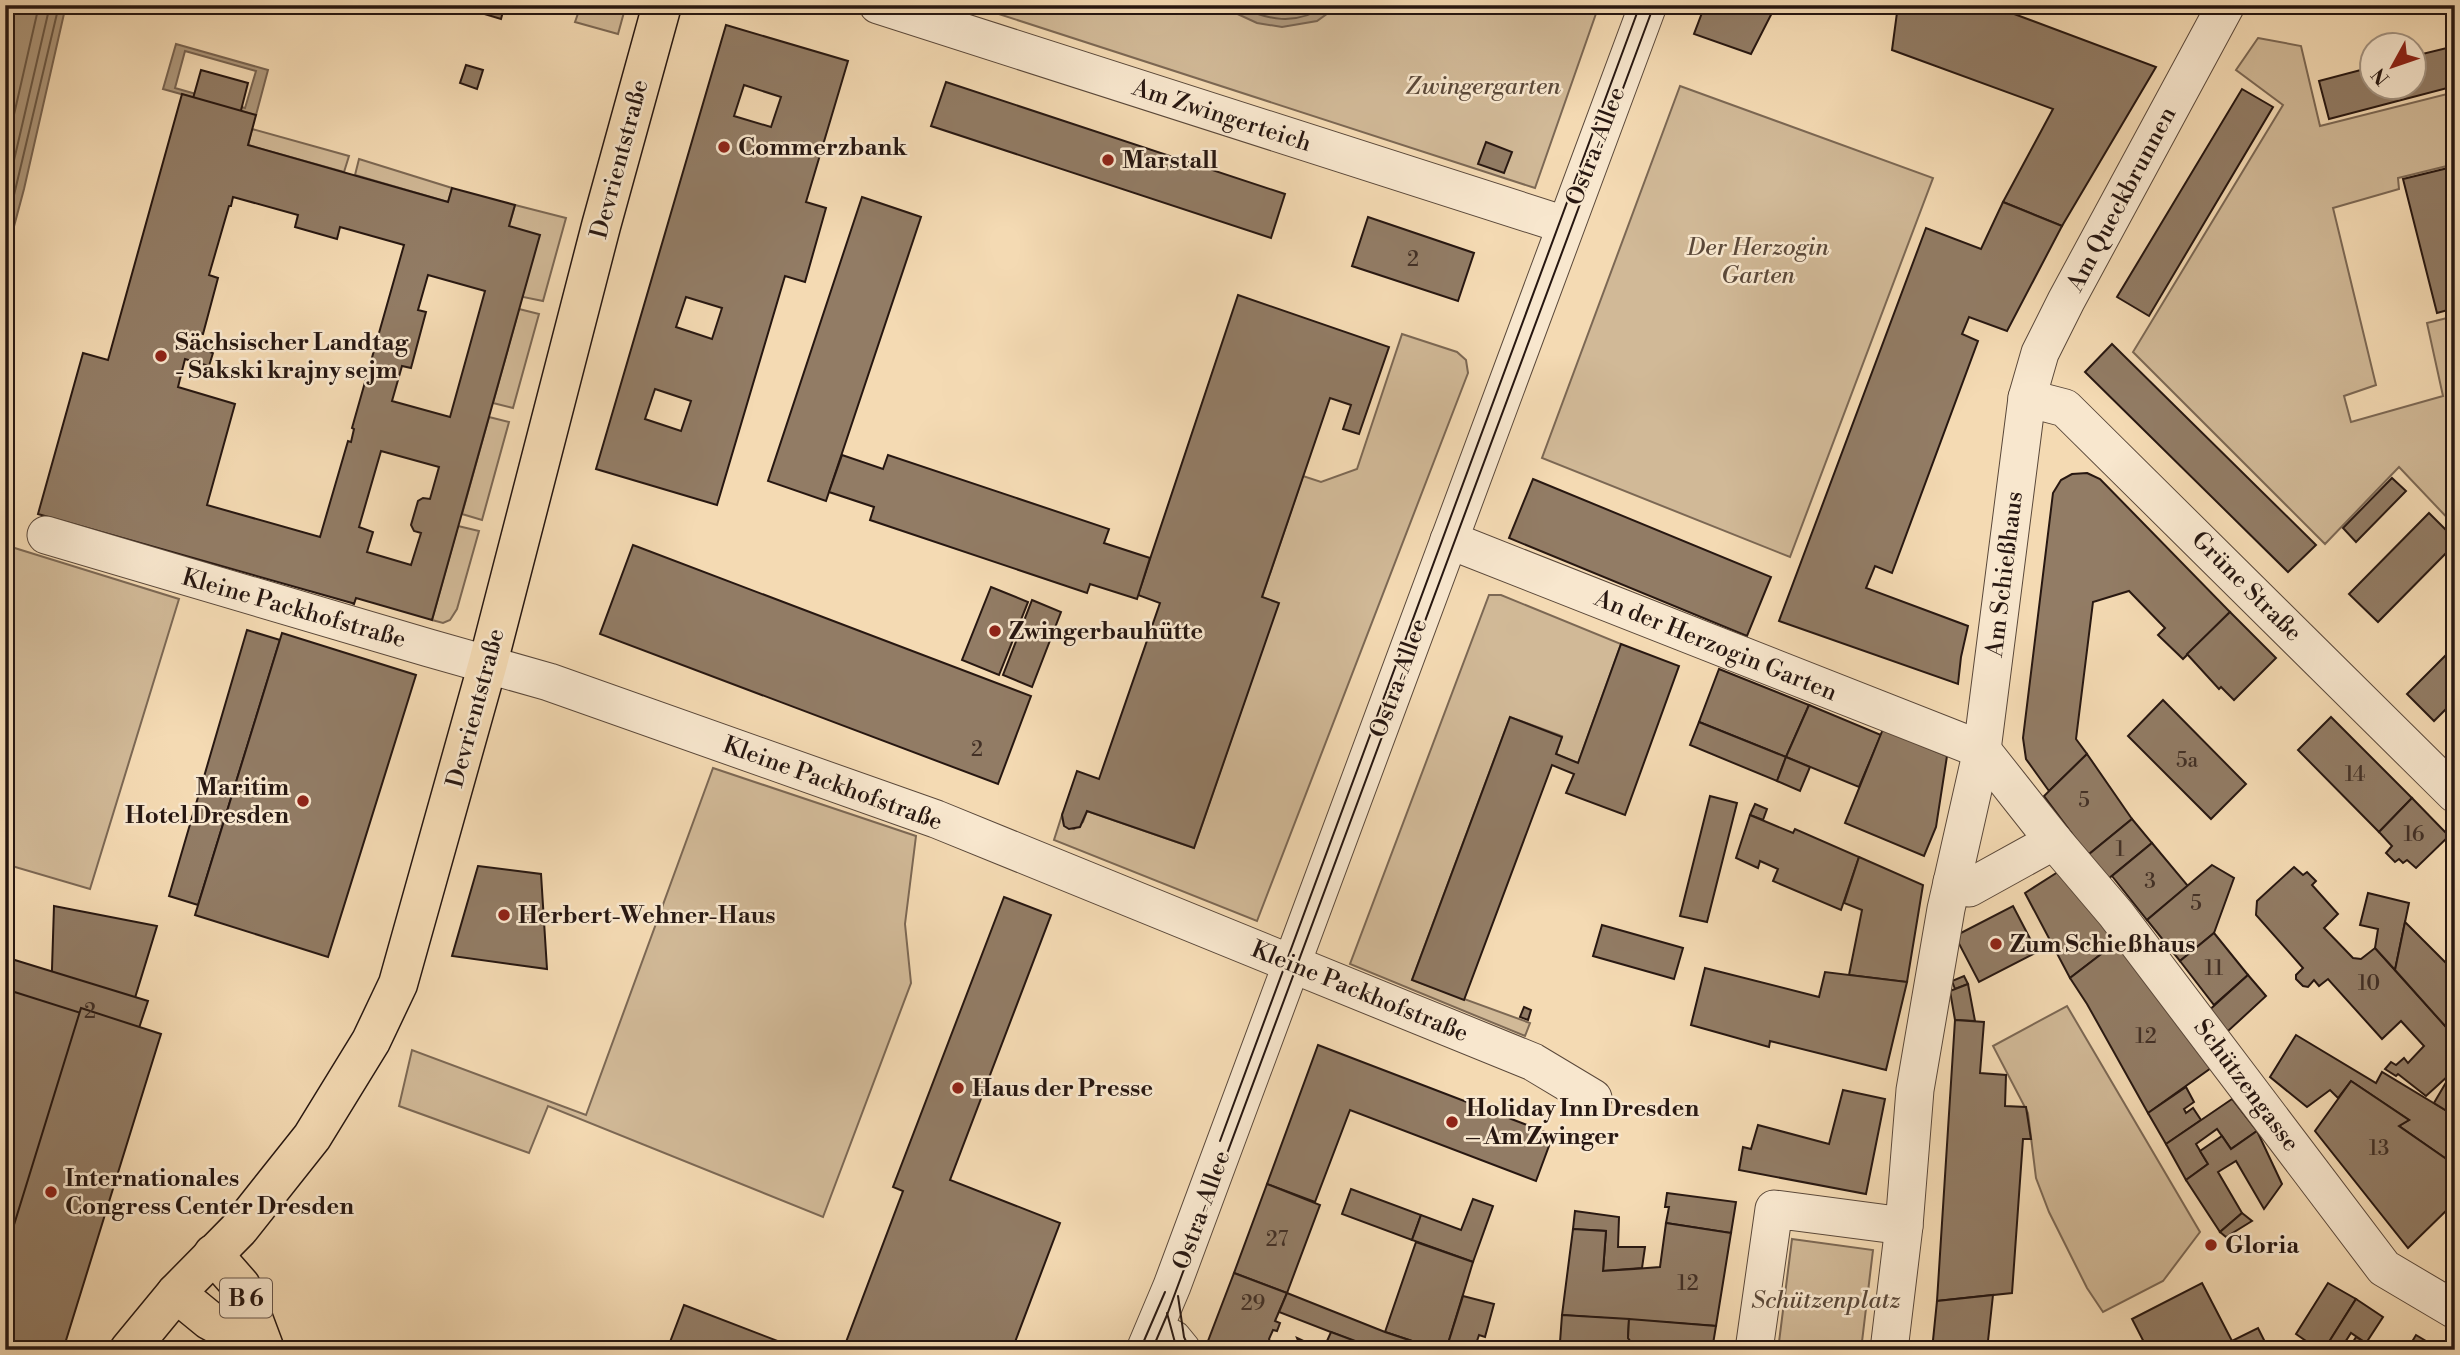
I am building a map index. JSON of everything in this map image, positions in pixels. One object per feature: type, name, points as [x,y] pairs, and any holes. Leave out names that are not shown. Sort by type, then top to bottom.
[{"type":"main road","name":"Devrientstraße","points":[[213,1254],[239,1229],[312,1137],[371,1041],[398,984],[488,663],[597,240],[662,5]]},
{"type":"main road","name":"B 6","points":[[129,1350],[176,1293],[213,1254],[241,1286],[265,1350]]},
{"type":"main road","name":"B 6","points":[[176,1293],[209,1320],[265,1350]]},
{"type":"street","name":"Am Zwingerteich","points":[[878,5],[1565,225]]},
{"type":"street","name":"Ostra-Allee","points":[[1161,1343],[1292,964],[1648,5]]},
{"type":"street","name":"Am Queckbrunnen","points":[[2027,398],[2040,353],[2066,301],[2226,5]]},
{"type":"street","name":"Am Schießhaus","points":[[1904,1226],[1915,1090],[1946,909],[1982,750],[2027,398]]},
{"type":"street","name":"Grüne Straße","points":[[2027,398],[2065,408],[2455,793]]},
{"type":"street","name":"Kleine Packhofstraße","points":[[46,536],[549,681],[936,819],[1533,1062],[1593,1098]]},
{"type":"street","name":"An der Herzogin Garten","points":[[1449,540],[1982,750]]},
{"type":"street","points":[[1952,882],[1969,888],[2054,841],[1982,750]]},
{"type":"street","name":"Schützengasse","points":[[2054,841],[2124,925],[2384,1268],[2455,1310]]},
{"type":"street","points":[[1754,1350],[1774,1209],[1904,1226],[1889,1350]]},
{"type":"green space","points":[[581,5],[626,5],[618,34],[575,22]]},
{"type":"green space","name":"Zwingergarten","points":[[971,5],[1599,5],[1535,188]]},
{"type":"green space","points":[[2258,38],[2301,46],[2320,126],[2415,102],[2428,102],[2428,99],[2455,92],[2455,177],[2451,165],[2398,178],[2399,189],[2333,208],[2376,385],[2344,396],[2351,422],[2443,396],[2427,323],[2455,316],[2455,526],[2399,467],[2325,544],[2133,352],[2283,105],[2236,70]]},
{"type":"green space","name":"Der Herzogin Garten","points":[[1680,86],[1933,178],[1790,557],[1542,458]]},
{"type":"green space","points":[[252,129],[349,156],[344,172],[248,145]]},
{"type":"green space","points":[[359,159],[452,188],[448,202],[355,175]]},
{"type":"green space","points":[[515,205],[566,218],[543,301],[523,297],[509,226]]},
{"type":"green space","points":[[519,309],[539,314],[513,408],[493,403]]},
{"type":"green space","points":[[1402,334],[1457,352],[1466,360],[1468,373],[1257,921],[1054,840],[1062,815],[1064,825],[1074,829],[1083,822],[1087,811],[1194,848],[1278,603],[1262,597],[1303,476],[1321,482],[1357,469]]},
{"type":"green space","points":[[489,417],[509,422],[482,520],[462,514]]},
{"type":"green space","points":[[458,526],[479,531],[457,609],[450,620],[443,623],[432,620]]},
{"type":"green space","points":[[5,545],[179,599],[90,889],[5,864]]},
{"type":"green space","points":[[1489,595],[1501,595],[1621,644],[1578,763],[1556,754],[1562,736],[1510,717],[1412,980],[1530,1023],[1525,1036],[1350,964]]},
{"type":"green space","points":[[713,768],[916,836],[905,924],[911,983],[823,1217],[548,1106],[529,1153],[399,1106],[412,1050],[586,1115]]},
{"type":"green space","points":[[2067,1006],[2200,1232],[2163,1281],[2103,1312],[2087,1288],[2049,1212],[2036,1178],[2028,1113],[1993,1046]]},
{"type":"green space","name":"Schützenplatz","points":[[1792,1239],[1873,1250],[1861,1350],[1778,1350]]},
{"type":"water","points":[[5,5],[66,5],[5,260]]},
{"type":"water","points":[[1218,5],[1350,5],[1331,11],[1317,21],[1282,27],[1257,23]]},
{"type":"water","points":[[176,44],[268,70],[256,115],[163,89]],"holes":[[[185,51],[256,71],[245,108],[175,88]]]},
{"type":"building","points":[[469,5],[494,5],[504,8],[501,19],[468,9]]},
{"type":"building","points":[[1705,5],[1776,5],[1751,54],[1694,34]]},
{"type":"building","points":[[1898,5],[1990,5],[2156,67],[2062,226],[2003,202],[2053,109],[1892,50]]},
{"type":"building","points":[[726,25],[848,61],[806,202],[826,208],[805,282],[785,276],[717,505],[596,469]],"holes":[[[744,85],[781,97],[771,127],[734,116]],[[686,297],[722,308],[712,339],[676,327]],[[655,389],[691,401],[681,431],[645,419]]]},
{"type":"building","points":[[2455,46],[2455,86],[2428,93],[2428,53]]},
{"type":"building","points":[[466,65],[483,70],[477,89],[460,83]]},
{"type":"building","points":[[201,70],[248,83],[238,122],[190,109]]},
{"type":"building","points":[[2358,71],[2358,102],[2394,102],[2329,119],[2319,81]]},
{"type":"building","name":"Marstall","points":[[946,82],[1285,194],[1271,238],[931,126]]},
{"type":"building","points":[[2242,89],[2273,107],[2149,316],[2117,297]]},
{"type":"building","name":"Sächsischer Landtag - Sakski krajny sejm","points":[[182,94],[256,115],[248,145],[448,202],[452,188],[515,205],[509,226],[540,235],[432,620],[356,598],[354,604],[38,514],[83,353],[108,360]],"holes":[[[233,197],[298,215],[295,227],[337,239],[340,227],[404,245],[352,428],[351,442],[348,441],[320,537],[207,505],[235,404],[178,387],[185,359],[209,366],[213,353],[190,346],[194,332],[203,334],[218,278],[209,275]],[[428,275],[485,291],[450,417],[392,401],[402,366],[411,368],[426,312],[418,310]],[[381,451],[439,467],[430,499],[423,498],[418,501],[411,525],[414,531],[421,533],[411,565],[367,552],[373,532],[359,527]]]},
{"type":"building","points":[[1486,142],[1512,152],[1504,173],[1478,164]]},
{"type":"building","points":[[2448,168],[2455,194],[2455,308],[2437,313],[2403,179]]},
{"type":"building","points":[[862,197],[921,217],[826,501],[768,481]]},
{"type":"building","points":[[2003,202],[2062,226],[2007,331],[1969,317],[1962,334],[1978,341],[1892,573],[1875,566],[1866,588],[1968,626],[1958,684],[1779,621],[1926,228],[1981,249]]},
{"type":"building","points":[[1368,217],[1474,253],[1458,301],[1352,266]]},
{"type":"building","points":[[1238,295],[1389,347],[1359,434],[1343,429],[1351,405],[1330,398],[1262,597],[1279,603],[1194,848],[1087,811],[1080,827],[1069,829],[1064,826],[1062,815],[1077,771],[1099,779],[1160,603],[1138,595]]},
{"type":"building","points":[[2112,344],[2316,545],[2288,572],[2085,372]]},
{"type":"building","points":[[842,455],[883,469],[888,455],[1109,529],[1104,543],[1150,558],[1137,599],[1090,584],[1087,593],[870,520],[874,507],[829,492]]},
{"type":"building","points":[[2087,473],[2100,479],[2230,612],[2183,659],[2158,635],[2165,628],[2129,591],[2093,602],[2076,739],[2087,754],[2049,791],[2026,759],[2023,738],[2053,493],[2061,480],[2072,474]]},
{"type":"building","points":[[2392,478],[2406,491],[2356,542],[2343,528]]},
{"type":"building","points":[[1533,479],[1771,577],[1747,636],[1509,538]]},
{"type":"building","points":[[2429,513],[2455,539],[2455,544],[2378,622],[2349,594]]},
{"type":"building","points":[[633,545],[1031,696],[998,784],[600,634]]},
{"type":"building","name":"Zwingerbauhütte","points":[[991,587],[1028,602],[999,675],[962,660]]},
{"type":"building","points":[[1032,600],[1061,612],[1032,687],[1003,675]]},
{"type":"building","points":[[2230,612],[2276,658],[2234,700],[2221,687],[2219,689],[2187,654]]},
{"type":"building","points":[[247,630],[280,640],[198,905],[169,896]]},
{"type":"building","name":"Maritim Hotel Dresden","points":[[282,633],[416,675],[328,957],[195,915]]},
{"type":"building","points":[[1621,644],[1679,666],[1625,815],[1566,793],[1574,774],[1552,765],[1464,1000],[1412,980],[1510,717],[1562,737],[1556,754],[1578,763]]},
{"type":"building","points":[[2455,646],[2455,700],[2434,721],[2407,694]]},
{"type":"building","points":[[1719,669],[1809,705],[1786,757],[1699,722]]},
{"type":"building","points":[[2163,700],[2246,784],[2211,819],[2128,736]]},
{"type":"building","points":[[1809,705],[1881,735],[1859,787],[1786,757]]},
{"type":"building","points":[[2331,717],[2412,798],[2379,832],[2298,750]]},
{"type":"building","points":[[1699,722],[1786,757],[1777,781],[1690,745]]},
{"type":"building","points":[[1883,729],[1947,756],[1936,827],[1924,856],[1845,823]]},
{"type":"building","points":[[2087,754],[2132,819],[2088,855],[2044,796]]},
{"type":"building","points":[[1786,757],[1810,767],[1800,791],[1777,781]]},
{"type":"building","points":[[1710,796],[1737,803],[1707,922],[1680,916]]},
{"type":"building","points":[[2412,798],[2449,836],[2416,868],[2407,860],[2403,863],[2399,859],[2395,862],[2386,853],[2392,846],[2379,832]]},
{"type":"building","points":[[1755,804],[1767,809],[1763,820],[1750,815]]},
{"type":"building","points":[[1750,815],[1793,833],[1795,829],[1859,857],[1841,910],[1773,881],[1778,869],[1760,861],[1758,868],[1736,858]]},
{"type":"building","points":[[2132,819],[2152,843],[2108,879],[2088,855]]},
{"type":"building","points":[[2152,843],[2188,886],[2147,920],[2112,876]]},
{"type":"building","points":[[1859,857],[1923,885],[1907,982],[1849,975],[1862,910],[1844,903]]},
{"type":"building","points":[[2212,865],[2234,878],[2214,933],[2180,961],[2147,920]]},
{"type":"building","name":"Herbert-Wehner-Haus","points":[[478,866],[541,874],[547,969],[452,956]]},
{"type":"building","points":[[2294,867],[2303,875],[2307,872],[2316,881],[2312,885],[2338,914],[2324,928],[2353,958],[2361,959],[2375,948],[2455,1037],[2455,1064],[2449,1075],[2426,1096],[2398,1074],[2396,1076],[2385,1069],[2391,1062],[2396,1065],[2404,1058],[2408,1063],[2424,1046],[2401,1021],[2382,1039],[2328,979],[2319,986],[2314,980],[2308,987],[2303,986],[2296,979],[2296,975],[2303,968],[2256,915],[2257,901]]},
{"type":"building","points":[[2061,870],[2117,942],[2070,978],[2025,893]]},
{"type":"building","points":[[2368,893],[2409,903],[2395,970],[2375,948],[2378,929],[2360,925]]},
{"type":"building","name":"Haus der Presse","points":[[1004,897],[1051,915],[950,1180],[1060,1223],[1012,1350],[843,1350],[903,1191],[893,1187]]},
{"type":"building","points":[[54,906],[157,926],[127,1024],[51,1000]]},
{"type":"building","name":"Zum Schießhaus","points":[[2013,906],[2037,952],[1979,982],[1955,936]]},
{"type":"building","points":[[2405,922],[2455,972],[2455,1037],[2395,970]]},
{"type":"building","points":[[1602,925],[1683,948],[1674,979],[1593,956]]},
{"type":"building","points":[[2214,933],[2248,975],[2214,1005],[2180,961]]},
{"type":"building","points":[[2117,942],[2211,1068],[2148,1113],[2070,978]]},
{"type":"building","name":"Internationales Congress Center Dresden","points":[[5,957],[148,1001],[138,1031],[144,1033],[49,1350],[5,1350]]},
{"type":"building","points":[[1705,968],[1819,997],[1825,972],[1907,982],[1886,1070],[1770,1041],[1769,1047],[1691,1025]]},
{"type":"building","points":[[2248,975],[2266,996],[2227,1032],[2206,1013]]},
{"type":"building","points":[[1964,976],[1968,984],[1955,989],[1952,981]]},
{"type":"building","points":[[1968,984],[1975,1021],[1955,1020],[1950,991]]},
{"type":"building","name":"Internationales Congress Center Dresden","points":[[5,989],[144,1033],[49,1350],[5,1350]]},
{"type":"building","points":[[1524,1007],[1531,1010],[1528,1020],[1520,1017]]},
{"type":"building","name":"Internationales Congress Center Dresden","points":[[81,1008],[161,1034],[63,1350],[5,1350],[5,1254]]},
{"type":"building","points":[[1955,1020],[1984,1022],[1980,1073],[2006,1075],[2005,1106],[2026,1107],[2031,1139],[2023,1139],[2012,1293],[1937,1301]]},
{"type":"building","points":[[2296,1035],[2376,1083],[2382,1072],[2455,1116],[2455,1165],[2399,1126],[2409,1120],[2351,1081],[2338,1098],[2330,1090],[2307,1107],[2270,1077]]},
{"type":"building","name":"Holiday Inn Dresden – Am Zwinger","points":[[1318,1045],[1553,1135],[1536,1181],[1350,1110],[1315,1202],[1267,1184]]},
{"type":"building","points":[[2448,1079],[2455,1083],[2455,1116],[2434,1103]]},
{"type":"building","points":[[2351,1081],[2409,1120],[2399,1126],[2455,1165],[2455,1202],[2408,1248],[2315,1131]]},
{"type":"building","points":[[2186,1087],[2194,1102],[2184,1109],[2186,1113],[2193,1108],[2201,1120],[2166,1144],[2148,1113]]},
{"type":"building","points":[[1843,1090],[1885,1099],[1866,1194],[1739,1170],[1743,1147],[1751,1149],[1758,1125],[1829,1144]]},
{"type":"building","points":[[2232,1099],[2257,1131],[2231,1149],[2217,1129],[2196,1144],[2208,1164],[2186,1180],[2166,1144]]},
{"type":"building","points":[[2257,1131],[2282,1184],[2264,1209],[2236,1161],[2218,1172],[2242,1213],[2220,1232],[2186,1180],[2208,1164],[2200,1151],[2222,1136],[2231,1149]]},
{"type":"building","points":[[1267,1184],[1320,1205],[1287,1293],[1234,1273]]},
{"type":"building","points":[[1351,1189],[1421,1215],[1412,1240],[1342,1214]]},
{"type":"building","points":[[1667,1193],[1736,1202],[1731,1233],[1666,1223],[1669,1207],[1665,1207]]},
{"type":"building","points":[[1473,1199],[1493,1206],[1473,1262],[1412,1240],[1421,1215],[1461,1230]]},
{"type":"building","points":[[1575,1211],[1619,1217],[1618,1247],[1645,1247],[1642,1268],[1603,1271],[1606,1231],[1573,1229]]},
{"type":"building","points":[[2242,1213],[2252,1221],[2226,1237],[2220,1232]]},
{"type":"building","points":[[1666,1223],[1731,1233],[1716,1326],[1562,1315],[1573,1229],[1606,1231],[1603,1271],[1660,1267]]},
{"type":"building","points":[[1416,1242],[1473,1262],[1446,1350],[1385,1332]]},
{"type":"building","points":[[1234,1273],[1287,1293],[1275,1321],[1280,1323],[1277,1331],[1273,1330],[1269,1339],[1272,1346],[1265,1350],[1212,1350],[1208,1341]]},
{"type":"building","points":[[2202,1283],[2232,1341],[2258,1328],[2269,1350],[2148,1350],[2132,1319]]},
{"type":"building","points":[[2328,1283],[2356,1299],[2324,1350],[2319,1350],[2296,1334]]},
{"type":"building","points":[[1287,1293],[1385,1332],[1439,1350],[1377,1350],[1279,1312]]},
{"type":"building","points":[[1993,1295],[1987,1350],[1932,1350],[1937,1301]]},
{"type":"building","points":[[1463,1296],[1494,1304],[1485,1337],[1479,1335],[1474,1350],[1446,1350]]},
{"type":"building","points":[[2356,1299],[2383,1317],[2366,1343],[2351,1333],[2340,1350],[2334,1350],[2327,1345]]},
{"type":"building","points":[[684,1305],[801,1350],[667,1350]]},
{"type":"building","points":[[1562,1315],[1629,1319],[1628,1338],[1631,1342],[1624,1349],[1560,1342]]},
{"type":"building","points":[[1629,1319],[1716,1326],[1712,1350],[1654,1350],[1655,1345],[1631,1342],[1628,1338]]},
{"type":"building","points":[[1331,1332],[1374,1348],[1323,1350]]},
{"type":"building","points":[[2416,1335],[2441,1350],[2407,1350]]},
{"type":"building","points":[[2356,1337],[2366,1343],[2362,1350],[2348,1350]]},
{"type":"building","points":[[1297,1338],[1323,1350],[1302,1350]]},
{"type":"tram line","points":[[1220,1141],[1640,5]]},
{"type":"tram line","points":[[1152,1350],[1654,5]]},
{"type":"tram line","points":[[1140,1350],[1165,1292]]},
{"type":"tram line","points":[[1178,1296],[1184,1337],[1190,1350]]},
{"type":"tram line","points":[[1167,1313],[1177,1350]]},
{"type":"place","name":"Commerzbank","points":[[724,147]]},
{"type":"place","name":"Marstall","points":[[1108,160]]},
{"type":"place","name":"Sächsischer Landtag - Sakski krajny sejm","points":[[161,356]]},
{"type":"place","name":"Zwingerbauhütte","points":[[995,631]]},
{"type":"place","name":"Maritim Hotel Dresden","points":[[303,801]]},
{"type":"place","name":"Herbert-Wehner-Haus","points":[[504,915]]},
{"type":"place","name":"Zum Schießhaus","points":[[1996,944]]},
{"type":"place","name":"Haus der Presse","points":[[958,1088]]},
{"type":"place","name":"Holiday Inn Dresden – Am Zwinger","points":[[1452,1122]]},
{"type":"place","name":"Internationales Congress Center Dresden","points":[[51,1192]]},
{"type":"place","name":"Gloria","points":[[2211,1245]]}]
